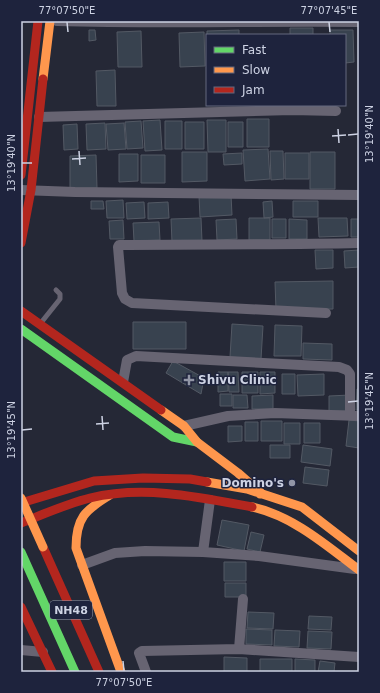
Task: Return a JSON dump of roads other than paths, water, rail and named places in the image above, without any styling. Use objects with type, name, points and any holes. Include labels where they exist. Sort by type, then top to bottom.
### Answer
[{"type":"main road","points":[[21,175],[38,21]]},
{"type":"main road","points":[[21,243],[26,190],[39,117],[50,21]]},
{"type":"main road","points":[[21,311],[184,426],[197,442],[238,473],[261,493]]},
{"type":"main road","points":[[21,329],[173,437],[197,442]]},
{"type":"main road","points":[[21,503],[94,481],[143,478],[190,479],[247,489],[302,507],[359,551]]},
{"type":"main road","points":[[21,523],[54,509],[85,499],[113,494],[159,493],[210,500],[272,513],[306,531],[359,570]]},
{"type":"main road","points":[[255,509],[261,493]]},
{"type":"main road","points":[[113,494],[99,501],[81,518],[77,529],[76,548],[122,672]]},
{"type":"main road","name":"NH48","points":[[21,498],[99,672]]},
{"type":"main road","name":"NH48","points":[[21,552],[75,672]]},
{"type":"main road","points":[[21,607],[52,672]]},
{"type":"street","points":[[57,21],[135,23],[223,21],[359,22]]},
{"type":"street","points":[[39,117],[292,110],[336,111]]},
{"type":"street","points":[[26,190],[75,192],[359,195]]},
{"type":"street","points":[[326,313],[132,303],[125,299],[122,293],[118,248],[119,246],[171,244],[308,245],[359,243]]},
{"type":"street","points":[[123,382],[127,360],[136,356],[338,367],[347,370],[350,374],[355,415],[275,414],[228,416],[184,426]]},
{"type":"street","points":[[203,552],[210,500]]},
{"type":"street","points":[[82,565],[115,554],[145,551],[203,552],[259,556],[359,570]]},
{"type":"street","points":[[239,649],[243,599]]},
{"type":"street","points":[[146,672],[139,653],[142,651],[239,649],[359,657]]},
{"type":"street","points":[[21,650],[43,652]]},
{"type":"lane","points":[[40,324],[60,299],[60,294],[56,290]]},
{"type":"place","name":"Shivu Clinic","points":[[189,380]]},
{"type":"place","name":"Domino's","points":[[292,483]]}]
